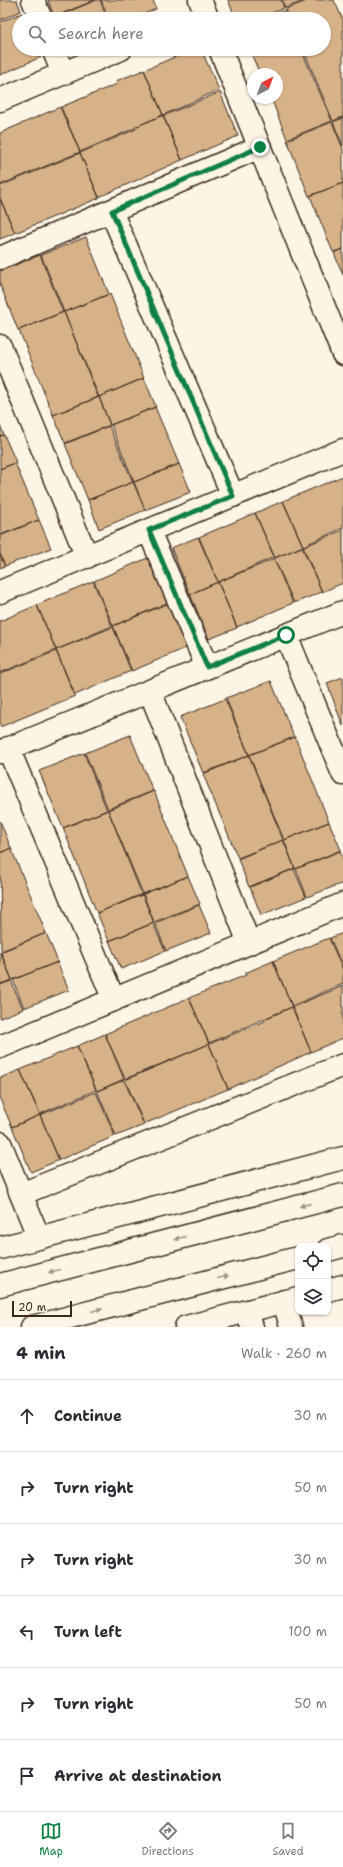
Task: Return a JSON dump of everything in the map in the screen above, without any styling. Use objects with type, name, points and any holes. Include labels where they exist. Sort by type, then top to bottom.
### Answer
[{"type":"street","points":[[33,0],[38,12]]},
{"type":"street","points":[[56,56],[63,73]]},
{"type":"street","points":[[0,100],[104,56]]},
{"type":"street","points":[[223,56],[343,354]]},
{"type":"street","points":[[0,258],[260,147]]},
{"type":"street","points":[[112,211],[233,496]]},
{"type":"street","points":[[0,346],[86,557]]},
{"type":"street","points":[[0,592],[343,450]]},
{"type":"street","points":[[149,530],[207,667]]},
{"type":"street","points":[[114,1000],[4,750],[343,612]]},
{"type":"street","points":[[286,635],[343,774]]},
{"type":"street","points":[[150,691],[249,943]]},
{"type":"street","points":[[0,1047],[343,904]]},
{"type":"street","points":[[21,1194],[343,1065]]},
{"type":"street","points":[[0,1143],[38,1238]]},
{"type":"street","points":[[0,1248],[343,1158]]},
{"type":"street","points":[[0,1285],[343,1195]]},
{"type":"street","points":[[331,1249],[343,1246]]},
{"type":"street","points":[[32,1327],[295,1259]]},
{"type":"street","points":[[331,1289],[343,1286]]},
{"type":"street","points":[[186,1327],[250,1319],[291,1300],[291,1327]]},
{"type":"building","points":[[0,0],[17,0],[21,11],[12,12],[12,15],[0,20]]},
{"type":"building","points":[[48,0],[95,0],[66,12],[52,12]]},
{"type":"building","points":[[100,0],[104,12],[67,12]]},
{"type":"building","points":[[101,0],[153,0],[156,9],[149,12],[106,12]]},
{"type":"building","points":[[228,0],[281,0],[284,8],[275,12],[233,12]]},
{"type":"building","points":[[282,0],[306,0],[285,8]]},
{"type":"building","points":[[309,0],[334,0],[343,20],[343,117],[333,121],[306,56],[331,56],[331,12],[287,12],[286,9]]},
{"type":"building","points":[[12,17],[12,56],[41,57],[0,75],[0,22]]},
{"type":"building","points":[[177,56],[204,56],[219,90],[163,115],[144,70]]},
{"type":"building","points":[[252,56],[304,56],[332,121],[287,139],[273,104],[283,104],[283,68],[257,68]]},
{"type":"building","points":[[144,70],[182,160],[99,197],[80,153],[136,129],[135,128],[80,152],[61,107],[117,84],[116,81]]},
{"type":"building","points":[[220,92],[238,136],[182,160],[163,116]]},
{"type":"building","points":[[60,107],[80,152],[0,185],[0,133]]},
{"type":"building","points":[[343,118],[343,146],[333,122]]},
{"type":"building","points":[[332,122],[343,149],[343,183],[309,196],[287,140]]},
{"type":"building","points":[[80,153],[99,198],[15,233],[0,198],[0,186]]},
{"type":"building","points":[[343,183],[343,249],[333,252],[310,196]]},
{"type":"building","points":[[0,199],[15,233],[0,239]]},
{"type":"building","points":[[86,237],[109,294],[64,312],[41,255]]},
{"type":"building","points":[[343,249],[343,275],[334,253]]},
{"type":"building","points":[[40,255],[63,312],[18,330],[0,284],[0,271]]},
{"type":"building","points":[[110,294],[144,378],[99,397],[64,312]]},
{"type":"building","points":[[64,312],[98,397],[53,415],[19,330]]},
{"type":"building","points":[[144,378],[156,407],[110,425],[99,397]]},
{"type":"building","points":[[99,397],[110,425],[65,443],[53,415]]},
{"type":"building","points":[[155,407],[179,464],[134,482],[111,425]]},
{"type":"building","points":[[0,425],[4,435],[0,436]]},
{"type":"building","points":[[109,426],[133,482],[88,500],[65,444]]},
{"type":"building","points":[[4,435],[16,462],[0,469],[0,436]]},
{"type":"building","points":[[15,463],[39,520],[0,535],[0,469]]},
{"type":"building","points":[[179,464],[191,492],[145,510],[134,482]]},
{"type":"building","points":[[343,476],[343,528],[303,546],[283,501]]},
{"type":"building","points":[[133,482],[145,510],[99,529],[88,500]]},
{"type":"building","points":[[283,501],[303,546],[275,558],[255,513]]},
{"type":"building","points":[[255,513],[274,557],[218,582],[199,537]]},
{"type":"building","points":[[39,520],[51,548],[5,566],[0,554],[0,536]]},
{"type":"building","points":[[343,530],[343,583],[322,592],[303,547]]},
{"type":"building","points":[[198,537],[218,582],[190,594],[171,548]]},
{"type":"building","points":[[302,547],[322,592],[294,603],[274,558]]},
{"type":"building","points":[[0,554],[5,566],[0,568]]},
{"type":"building","points":[[150,557],[169,602],[113,626],[94,581]]},
{"type":"building","points":[[274,559],[293,603],[237,627],[218,582]]},
{"type":"building","points":[[93,581],[112,626],[56,650],[37,605]]},
{"type":"building","points":[[218,582],[237,628],[209,639],[190,594]]},
{"type":"building","points":[[169,603],[188,647],[132,671],[113,626]]},
{"type":"building","points":[[37,605],[56,650],[0,673],[0,621]]},
{"type":"building","points":[[113,627],[131,671],[75,695],[56,650]]},
{"type":"building","points":[[56,651],[75,696],[0,727],[0,674]]},
{"type":"building","points":[[343,677],[343,726],[327,683]]},
{"type":"building","points":[[271,681],[294,737],[249,755],[226,698]]},
{"type":"building","points":[[225,699],[249,755],[203,773],[180,717]]},
{"type":"building","points":[[130,735],[153,791],[108,809],[85,753]]},
{"type":"building","points":[[295,737],[329,822],[284,840],[249,755]]},
{"type":"building","points":[[84,753],[107,810],[63,828],[39,771]]},
{"type":"building","points":[[249,755],[283,840],[238,858],[203,774]]},
{"type":"building","points":[[154,791],[188,876],[143,894],[108,810]]},
{"type":"building","points":[[108,810],[142,895],[97,913],[63,828]]},
{"type":"building","points":[[0,821],[11,848],[0,853]]},
{"type":"building","points":[[329,822],[341,850],[295,869],[284,840]]},
{"type":"building","points":[[283,840],[295,868],[249,887],[238,859]]},
{"type":"building","points":[[11,848],[46,933],[1,951],[0,853]]},
{"type":"building","points":[[340,851],[343,858],[343,883],[307,897],[296,869]]},
{"type":"building","points":[[294,869],[306,897],[261,915],[250,887]]},
{"type":"building","points":[[188,876],[200,904],[154,922],[143,894]]},
{"type":"building","points":[[142,894],[154,923],[109,941],[97,913]]},
{"type":"building","points":[[199,905],[211,933],[166,951],[155,923]]},
{"type":"building","points":[[153,923],[165,951],[121,969],[109,941]]},
{"type":"building","points":[[46,933],[58,962],[12,980],[1,952]]},
{"type":"building","points":[[343,933],[343,968],[330,938]]},
{"type":"building","points":[[329,938],[343,970],[343,984],[292,1006],[273,961]]},
{"type":"building","points":[[0,952],[12,980],[0,984]]},
{"type":"building","points":[[273,961],[311,1052],[228,1089],[209,1044],[265,1021],[264,1019],[209,1043],[189,998],[246,975],[245,973]]},
{"type":"building","points":[[57,962],[69,990],[24,1008],[13,980]]},
{"type":"building","points":[[11,981],[23,1009],[0,1018],[0,985]]},
{"type":"building","points":[[343,986],[343,1038],[311,1052],[292,1007]]},
{"type":"building","points":[[189,998],[209,1044],[125,1079],[105,1034]]},
{"type":"building","points":[[105,1034],[124,1079],[97,1091],[77,1046]]},
{"type":"building","points":[[209,1044],[228,1089],[144,1124],[125,1080]]},
{"type":"building","points":[[77,1046],[96,1090],[40,1114],[20,1070]]},
{"type":"building","points":[[20,1070],[40,1115],[12,1127],[0,1099],[0,1078]]},
{"type":"building","points":[[124,1080],[144,1125],[116,1136],[97,1091]]},
{"type":"building","points":[[96,1092],[115,1136],[59,1160],[40,1115]]},
{"type":"building","points":[[40,1115],[59,1160],[31,1172],[12,1127]]},
{"type":"route","points":[[260,147],[112,211],[233,496],[149,530],[207,667],[286,635]]}]
